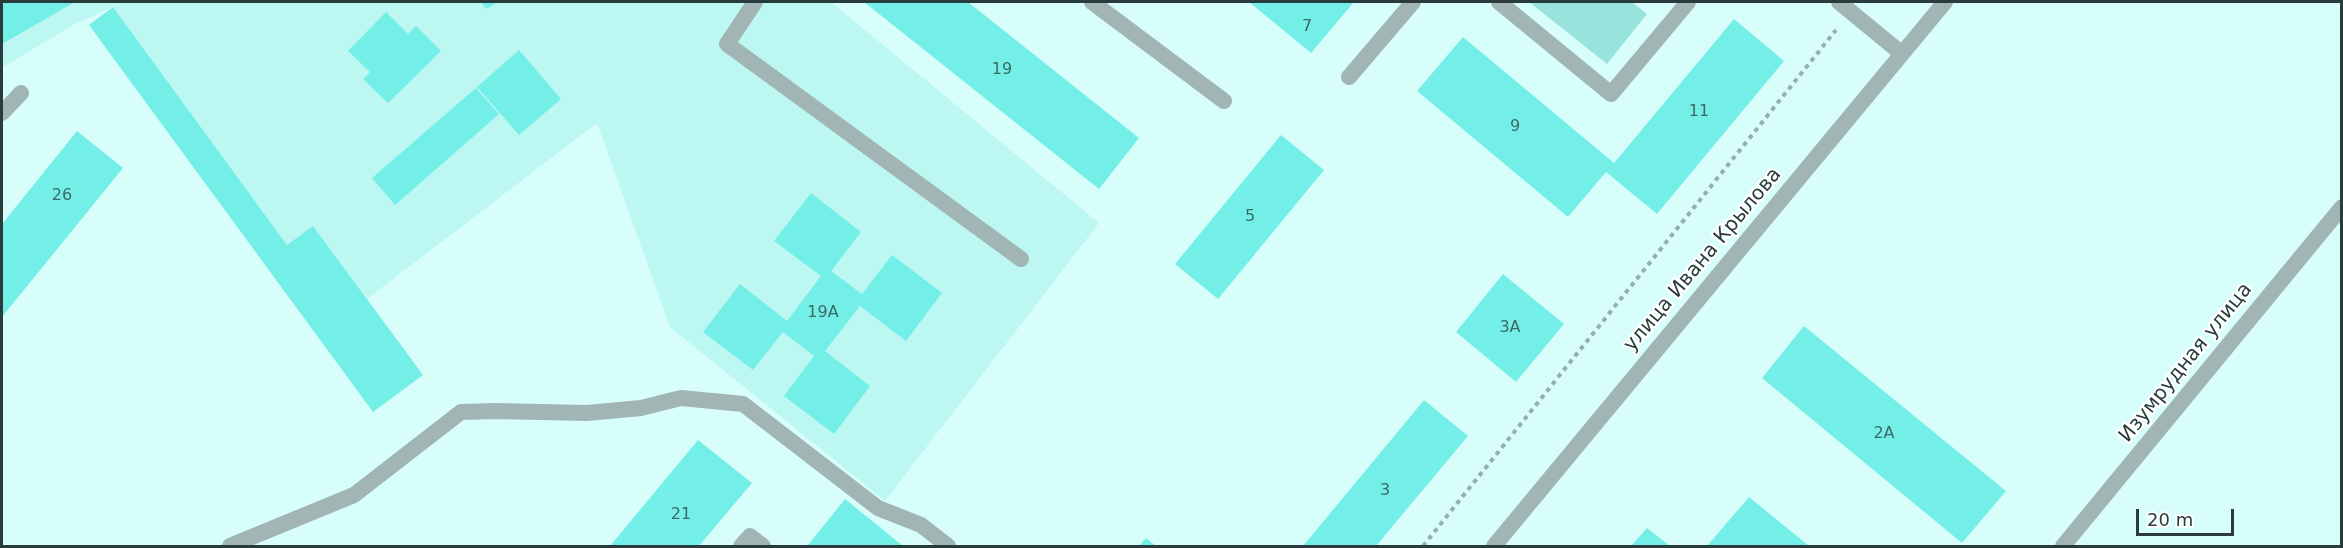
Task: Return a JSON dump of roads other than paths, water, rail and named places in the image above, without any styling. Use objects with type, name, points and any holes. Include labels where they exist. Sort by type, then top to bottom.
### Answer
[{"type":"street","points":[[755,2],[727,44],[1021,259]]},
{"type":"street","points":[[1092,2],[1224,101]]},
{"type":"street","points":[[1349,77],[1413,2]]},
{"type":"street","points":[[1499,2],[1611,94],[1688,2]]},
{"type":"street","name":"улица Ивана Крылова","points":[[1494,546],[1945,2]]},
{"type":"street","points":[[1845,7],[1901,53]]},
{"type":"street","points":[[2,113],[21,93]]},
{"type":"street","name":"Изумрудная улица","points":[[2063,546],[2342,207]]},
{"type":"street","points":[[230,546],[354,495],[461,412],[587,413],[640,408],[681,398],[743,404],[878,508],[921,525],[948,546]]},
{"type":"street","points":[[741,546],[750,536],[763,546]]}]
